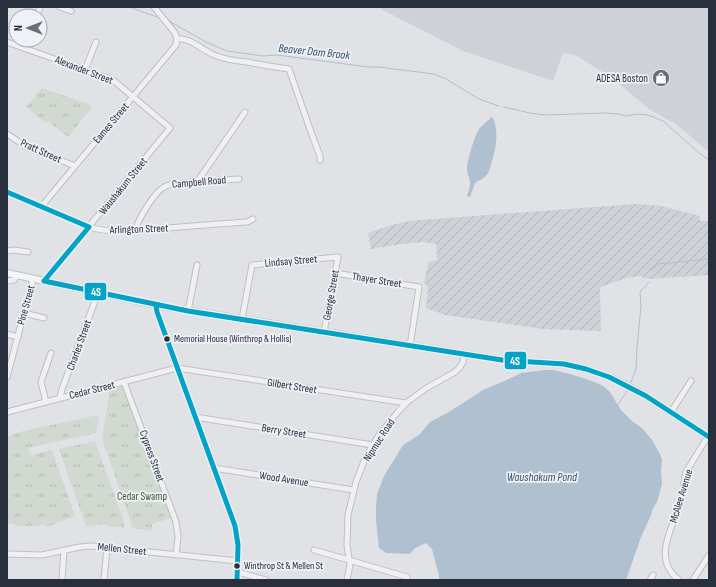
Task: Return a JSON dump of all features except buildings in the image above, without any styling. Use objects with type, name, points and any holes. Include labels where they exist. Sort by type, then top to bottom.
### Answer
[{"type":"main road","points":[[7,273],[188,311],[510,361],[564,364],[586,369],[624,384],[708,435]]},
{"type":"street","points":[[60,7],[71,11]]},
{"type":"street","points":[[155,7],[178,39],[181,38],[188,40],[221,57],[289,69],[320,156],[320,160]]},
{"type":"street","name":"Eames Street","points":[[41,207],[176,45],[178,39]]},
{"type":"street","name":"Alexander Street","points":[[7,42],[113,80],[170,128]]},
{"type":"street","points":[[85,70],[96,42]]},
{"type":"street","points":[[197,182],[244,112]]},
{"type":"street","name":"Waushakum Street","points":[[44,281],[170,128]]},
{"type":"street","name":"Pratt Street","points":[[7,134],[28,147],[75,166]]},
{"type":"street","name":"Campbell Road","points":[[134,230],[153,198],[166,186],[180,183],[239,179]]},
{"type":"street","name":"Arlington Street","points":[[7,192],[99,230],[134,230],[247,222],[253,219]]},
{"type":"street","points":[[7,251],[14,250],[28,252]]},
{"type":"street","name":"George Street","points":[[324,332],[338,257]]},
{"type":"street","name":"Lindsay Street","points":[[242,319],[252,265],[338,257]]},
{"type":"street","points":[[188,311],[197,265]]},
{"type":"street","name":"Thayer Street","points":[[335,273],[419,287],[410,346]]},
{"type":"street","points":[[7,281],[14,280],[17,275]]},
{"type":"street","name":"Pine Street","points":[[7,376],[33,279]]},
{"type":"street","name":"Charles Street","points":[[60,398],[98,293]]},
{"type":"street","points":[[156,305],[157,312],[237,532],[237,580]]},
{"type":"street","points":[[24,313],[44,318]]},
{"type":"street","points":[[7,334],[18,337]]},
{"type":"street","points":[[46,402],[41,382],[51,353]]},
{"type":"street","name":"Nipmuc Road","points":[[347,580],[350,569],[347,545],[349,507],[353,490],[366,456],[389,422],[406,403],[460,367],[463,362],[464,354]]},
{"type":"street","name":"Cedar Street","points":[[7,412],[177,368]]},
{"type":"street","name":"Gilbert Street","points":[[177,368],[406,403]]},
{"type":"street","name":"Cypress Street","points":[[124,382],[176,522],[178,537],[176,555]]},
{"type":"street","points":[[671,412],[691,382]]},
{"type":"street","name":"Berry Street","points":[[195,417],[373,445]]},
{"type":"street","name":"McAlee Avenue","points":[[679,580],[675,578],[666,560],[665,554],[667,541],[681,502],[686,472],[708,435]]},
{"type":"street","name":"Wood Avenue","points":[[214,468],[353,490]]},
{"type":"street","name":"Mellen Street","points":[[7,554],[42,555],[85,546],[238,562]]},
{"type":"street","points":[[104,580],[107,548]]},
{"type":"street","points":[[62,580],[64,550]]},
{"type":"street","points":[[314,550],[408,578]]},
{"type":"street","points":[[693,580],[709,555]]},
{"type":"street","points":[[238,572],[266,580]]},
{"type":"street","points":[[650,580],[653,574]]},
{"type":"shaded area","name":"ADESA Boston","points":[[379,7],[709,7],[709,152],[677,125],[649,109],[611,77],[575,55],[563,53],[553,81],[463,51]]},
{"type":"shaded area","points":[[634,204],[661,206],[700,216],[700,221],[709,221],[709,275],[649,279],[638,276],[626,278],[601,287],[601,331],[543,329],[445,315],[426,308],[428,287],[424,283],[428,262],[437,260],[436,244],[424,242],[371,249],[368,233],[409,221]]},
{"type":"green space","points":[[42,88],[88,104],[92,107],[68,137],[48,121],[46,123],[26,107]]},
{"type":"green space","name":"Cedar Swamp","points":[[119,386],[124,389],[171,518],[152,524],[152,531],[132,528],[102,439],[110,389]]},
{"type":"green space","points":[[99,415],[96,433],[28,448],[31,455],[52,450],[75,516],[46,527],[45,524],[36,526],[15,526],[14,524],[7,524],[7,437],[23,431]]},
{"type":"green space","name":"Cedar Swamp","points":[[95,441],[124,522],[124,528],[107,526],[105,524],[86,526],[59,449]]},
{"type":"water","points":[[492,117],[495,124],[496,137],[492,162],[487,175],[475,183],[470,197],[467,196],[470,181],[467,165],[470,154],[478,131]]},
{"type":"water","name":"Waushakum Pond","points":[[554,370],[573,375],[603,386],[610,392],[621,410],[642,428],[652,440],[660,454],[662,460],[662,484],[657,502],[652,510],[641,537],[626,580],[439,580],[432,549],[426,543],[415,548],[410,554],[386,553],[379,548],[376,520],[377,494],[384,476],[403,445],[419,435],[430,422],[449,412],[483,390],[521,373]]},
{"type":"waterway","name":"Beaver Dam Brook","points":[[129,7],[160,18]]},
{"type":"waterway","name":"Beaver Dam Brook","points":[[169,21],[206,42],[227,51],[263,56],[277,55],[434,74],[446,79],[479,99],[499,106]]},
{"type":"waterway","name":"Beaver Dam Brook","points":[[504,107],[545,115],[604,113],[626,116],[638,114],[648,115],[663,121],[709,160]]},
{"type":"waterway","points":[[651,270],[658,264],[709,259]]},
{"type":"waterway","points":[[631,382],[636,369],[641,306],[640,292],[649,282]]},
{"type":"waterway","points":[[617,406],[627,391]]},
{"type":"transit line","name":"4S","points":[[7,192],[89,227],[44,281],[188,311],[502,360],[564,364],[586,369],[609,377],[646,396],[709,437]]},
{"type":"transit line","name":"4S","points":[[156,305],[157,312],[235,526],[238,545],[237,580]]},
{"type":"place","name":"ADESA Boston","points":[[661,78]]},
{"type":"place","name":"Memorial House (Winthrop & Hollis)","points":[[167,339]]},
{"type":"place","name":"Winthrop St & Mellen St","points":[[237,566]]}]
